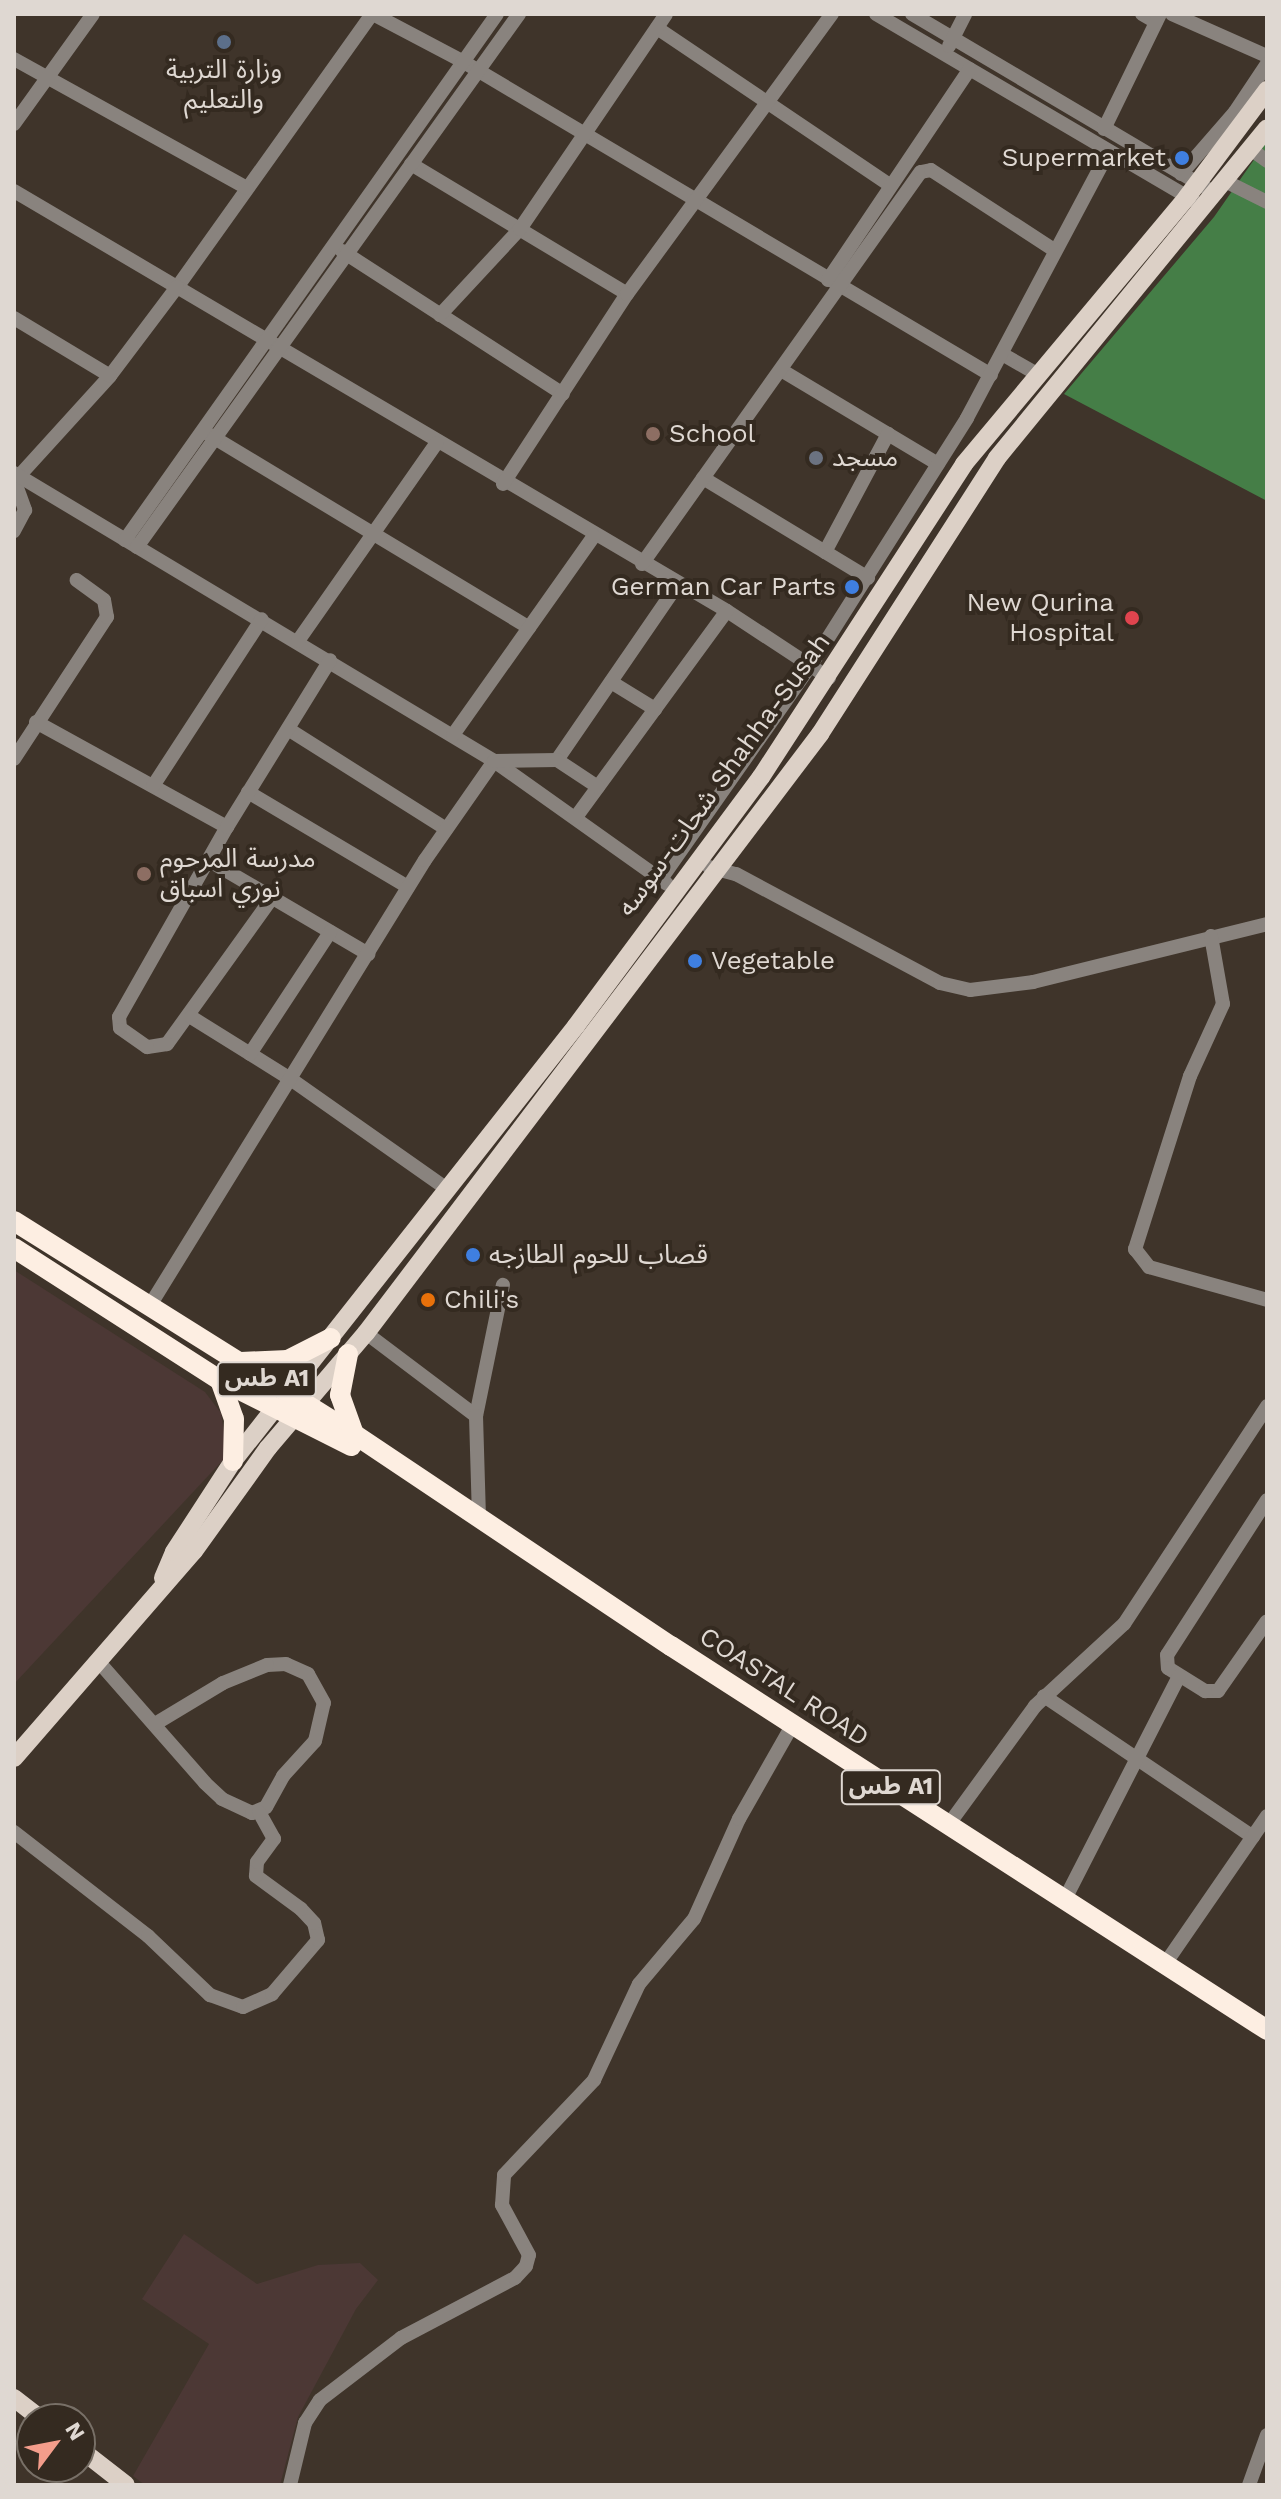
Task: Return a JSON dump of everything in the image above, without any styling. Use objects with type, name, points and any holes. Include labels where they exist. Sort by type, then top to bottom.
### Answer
[{"type":"highway","name":"طس A1","points":[[14,1221],[287,1392],[299,1411]]},
{"type":"highway","name":"طس A1","points":[[14,1248],[220,1380],[273,1410],[299,1411],[354,1434],[515,1544]]},
{"type":"highway","points":[[241,1362],[288,1360],[331,1338]]},
{"type":"highway","points":[[348,1354],[340,1395],[354,1434]]},
{"type":"highway","points":[[220,1380],[234,1419],[233,1461]]},
{"type":"highway","points":[[299,1411],[338,1438],[515,1544]]},
{"type":"highway","name":"COASTAL ROAD","points":[[515,1544],[1267,2030]]},
{"type":"main road","name":"شحات-سوسه Shahha-Susah","points":[[161,1584],[174,1552],[233,1461],[576,1026],[667,884],[699,860],[829,678],[964,464],[1267,90]]},
{"type":"main road","name":"شحات-سوسه Shahha-Susah","points":[[161,1584],[194,1551],[299,1411],[366,1333],[820,734],[997,458],[1216,194],[1259,155],[1267,128]]},
{"type":"main road","points":[[14,1758],[161,1584]]},
{"type":"main road","points":[[96,2462],[126,2485]]},
{"type":"street","points":[[14,124],[93,14]]},
{"type":"street","points":[[14,531],[25,510],[16,485],[16,474],[110,376],[373,14],[462,61],[696,203],[991,375]]},
{"type":"street","points":[[208,435],[279,351],[462,61],[497,14]]},
{"type":"street","points":[[131,543],[208,435],[265,342],[411,164],[519,14]]},
{"type":"street","points":[[440,315],[520,229],[666,14]]},
{"type":"street","points":[[503,484],[627,294],[832,14]]},
{"type":"street","points":[[876,14],[1109,151],[1216,194],[1267,202]]},
{"type":"street","points":[[912,14],[1104,129],[1189,185]]},
{"type":"street","points":[[944,54],[965,14]]},
{"type":"street","points":[[1104,129],[1158,18],[1142,14]]},
{"type":"street","points":[[1172,14],[1267,56]]},
{"type":"street","points":[[657,28],[891,186]]},
{"type":"street","points":[[14,59],[247,188]]},
{"type":"street","points":[[1189,185],[1267,64]]},
{"type":"street","points":[[642,564],[781,370],[891,186],[970,69]]},
{"type":"street","points":[[667,884],[868,578],[938,464],[991,375],[1054,250],[1109,151]]},
{"type":"street","points":[[411,164],[627,294]]},
{"type":"street","points":[[833,284],[926,169],[1054,250]]},
{"type":"street","points":[[14,191],[503,484],[727,611],[829,678]]},
{"type":"street","points":[[341,250],[563,394]]},
{"type":"street","points":[[14,318],[110,376]]},
{"type":"street","points":[[1002,354],[1037,374]]},
{"type":"street","points":[[781,370],[938,464]]},
{"type":"street","points":[[825,552],[888,434]]},
{"type":"street","points":[[208,435],[529,628]]},
{"type":"street","points":[[298,641],[436,444]]},
{"type":"street","points":[[16,474],[453,735],[576,817],[693,902]]},
{"type":"street","points":[[703,478],[868,578]]},
{"type":"street","points":[[453,735],[594,536]]},
{"type":"street","points":[[14,759],[109,611],[104,600],[76,580]]},
{"type":"street","points":[[557,760],[678,584]]},
{"type":"street","points":[[576,817],[727,611]]},
{"type":"street","points":[[153,786],[262,619]]},
{"type":"street","points":[[272,898],[191,1017],[161,1049],[147,1047],[124,1033],[118,1022],[227,827],[330,660]]},
{"type":"street","points":[[611,682],[655,709]]},
{"type":"street","points":[[36,722],[227,827]]},
{"type":"street","points":[[288,729],[446,829]]},
{"type":"street","points":[[494,761],[557,760],[598,787]]},
{"type":"street","points":[[149,1307],[292,1080],[408,887],[494,761]]},
{"type":"street","points":[[248,792],[408,887]]},
{"type":"street","points":[[208,860],[368,954]]},
{"type":"street","points":[[699,860],[715,870],[736,874],[940,983],[970,990],[1033,982],[1267,924]]},
{"type":"street","points":[[250,1054],[330,932]]},
{"type":"street","points":[[1211,936],[1223,1004],[1190,1076],[1135,1249],[1149,1267],[1267,1300]]},
{"type":"street","points":[[191,1017],[292,1080],[447,1189]]},
{"type":"street","points":[[479,1517],[476,1416],[503,1285]]},
{"type":"street","points":[[366,1333],[476,1416]]},
{"type":"street","points":[[949,1824],[1044,1696],[1093,1658],[1124,1624],[1267,1406]]},
{"type":"street","points":[[1267,1500],[1167,1655],[1168,1668],[1179,1676],[1218,1691],[1267,1621]]},
{"type":"street","points":[[98,1661],[222,1799],[242,1811],[259,1812]]},
{"type":"street","points":[[155,1724],[223,1683],[267,1665],[286,1664],[308,1674],[324,1703],[322,1729],[259,1812]]},
{"type":"street","points":[[1065,1899],[1179,1676]]},
{"type":"street","points":[[1044,1696],[1253,1837]]},
{"type":"street","points":[[290,2485],[305,2423],[320,2400],[401,2338],[515,2278],[526,2266],[529,2255],[502,2205],[504,2175],[594,2080],[639,1984],[694,1919],[739,1819],[793,1724]]},
{"type":"street","points":[[14,1832],[157,1944],[210,1995],[243,2007],[272,1994],[318,1940],[314,1923],[301,1909],[256,1876],[257,1862],[274,1839],[259,1812]]},
{"type":"street","points":[[1165,1964],[1267,1816]]},
{"type":"street","points":[[1249,2485],[1267,2435]]},
{"type":"shaded area","points":[[14,1270],[205,1392],[221,1413],[225,1438],[223,1460],[14,1684]]},
{"type":"shaded area","points":[[184,2234],[257,2284],[318,2265],[360,2263],[378,2280],[356,2309],[298,2417],[280,2485],[145,2485],[133,2476],[209,2344],[142,2299]]},
{"type":"green space","points":[[1267,141],[1267,501],[1064,394],[1214,217]]},
{"type":"place","name":"وزارة التربية والتعليم","points":[[224,42]]},
{"type":"place","name":"Supermarket","points":[[1182,158]]},
{"type":"place","name":"School","points":[[653,434]]},
{"type":"place","name":"مسجد","points":[[816,458]]},
{"type":"place","name":"German Car Parts","points":[[852,587]]},
{"type":"place","name":"New Qurina Hospital","points":[[1132,618]]},
{"type":"place","name":"مدرسة المرحوم نوري اسباق","points":[[144,874]]},
{"type":"place","name":"Vegetable","points":[[695,961]]},
{"type":"place","name":"قصاب للحوم الطازجه","points":[[473,1255]]},
{"type":"place","name":"Chili's","points":[[428,1300]]}]
